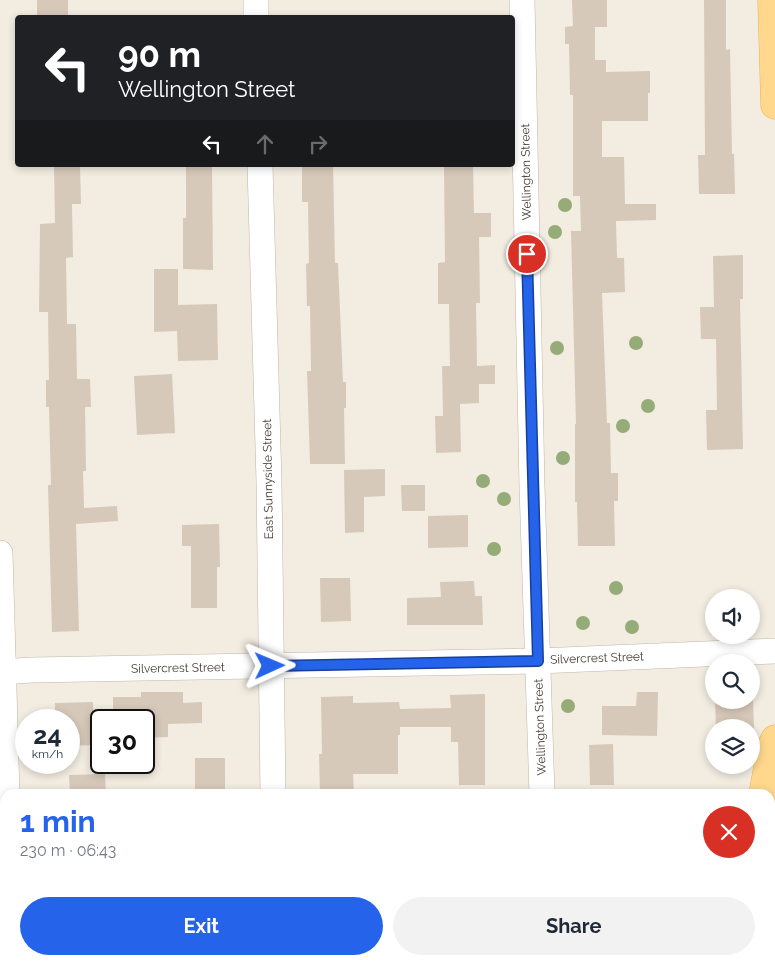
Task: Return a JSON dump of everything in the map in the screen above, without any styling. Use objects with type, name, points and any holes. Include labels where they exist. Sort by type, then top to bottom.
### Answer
[{"type":"main road","points":[[773,8],[775,104]]},
{"type":"main road","points":[[763,789],[772,745],[775,740]]},
{"type":"street","points":[[256,0],[256,15]]},
{"type":"street","name":"Wellington Street","points":[[522,0],[542,789]]},
{"type":"street","name":"East Sunnyside Street","points":[[260,167],[269,482],[273,789]]},
{"type":"street","points":[[0,553],[7,789]]},
{"type":"street","name":"Silvercrest Street","points":[[2,672],[538,661],[775,651]]},
{"type":"building","points":[[37,0],[68,0],[68,15],[37,15]]},
{"type":"building","points":[[572,0],[607,0],[607,27],[595,27],[595,60],[606,60],[606,72],[650,71],[648,121],[602,121],[602,157],[624,157],[625,204],[656,204],[656,220],[616,221],[617,258],[624,258],[625,292],[602,293],[611,473],[618,473],[618,501],[614,501],[615,546],[578,546],[577,502],[575,502],[576,424],[571,231],[581,231],[580,196],[573,196],[573,95],[570,95],[569,44],[565,44],[565,27],[573,26]]},
{"type":"building","points":[[704,0],[726,0],[726,50],[730,49],[732,154],[734,154],[735,194],[699,194],[698,155],[705,155]]},
{"type":"building","points":[[54,167],[80,167],[81,204],[72,204],[73,257],[66,258],[67,324],[76,324],[77,379],[90,379],[91,407],[85,407],[86,471],[83,471],[84,508],[117,506],[118,521],[76,524],[79,631],[52,632],[48,485],[51,485],[49,407],[46,407],[46,380],[49,380],[48,312],[39,312],[40,224],[55,223]]},
{"type":"building","points":[[186,167],[212,167],[213,270],[183,269],[183,218],[186,218]]},
{"type":"building","points":[[302,167],[333,167],[335,263],[338,263],[343,382],[346,382],[346,408],[344,408],[345,464],[310,464],[307,371],[311,371],[310,306],[307,306],[306,264],[309,263],[308,202],[302,202]]},
{"type":"building","points":[[444,167],[473,167],[474,213],[491,213],[491,237],[479,237],[480,303],[476,303],[477,366],[495,365],[495,384],[479,384],[479,403],[460,404],[461,452],[436,453],[435,416],[443,416],[442,366],[450,366],[449,304],[438,304],[438,263],[445,262]]},
{"type":"building","points":[[743,255],[743,299],[740,299],[743,449],[707,450],[706,410],[717,410],[716,339],[701,339],[700,307],[714,307],[713,256]]},
{"type":"building","points":[[154,269],[178,269],[178,305],[217,304],[218,360],[178,361],[177,331],[154,332]]},
{"type":"building","points":[[172,374],[175,433],[137,435],[134,376]]},
{"type":"building","points":[[385,469],[385,496],[364,497],[364,532],[345,533],[344,470]]},
{"type":"building","points":[[401,485],[425,485],[425,511],[402,511]]},
{"type":"building","points":[[468,515],[468,547],[428,548],[428,516]]},
{"type":"building","points":[[219,524],[220,567],[217,567],[217,608],[191,608],[191,546],[182,546],[182,525]]},
{"type":"building","points":[[320,578],[350,578],[351,621],[321,622]]},
{"type":"building","points":[[474,581],[475,596],[482,596],[483,625],[407,625],[407,598],[441,597],[440,582]]},
{"type":"building","points":[[141,692],[183,692],[183,703],[202,702],[202,723],[168,724],[168,737],[155,738],[155,709],[113,709],[113,697],[141,697]]},
{"type":"building","points":[[637,692],[658,692],[657,736],[602,735],[602,706],[636,706]]},
{"type":"building","points":[[485,694],[485,785],[459,785],[458,742],[451,742],[451,727],[400,727],[400,735],[398,735],[398,774],[353,774],[354,789],[320,789],[319,754],[322,754],[321,697],[353,696],[353,703],[399,702],[400,709],[451,708],[450,695]]},
{"type":"building","points":[[93,702],[93,709],[90,709],[90,745],[80,746],[80,709],[55,709],[55,703]]},
{"type":"building","points":[[715,709],[753,709],[754,719],[716,719]]},
{"type":"building","points":[[613,744],[614,785],[590,785],[589,745]]},
{"type":"building","points":[[195,758],[225,758],[225,789],[195,789]]},
{"type":"building","points":[[105,774],[106,789],[70,789],[69,775]]},
{"type":"route","points":[[270,666],[538,661],[527,254]]}]
